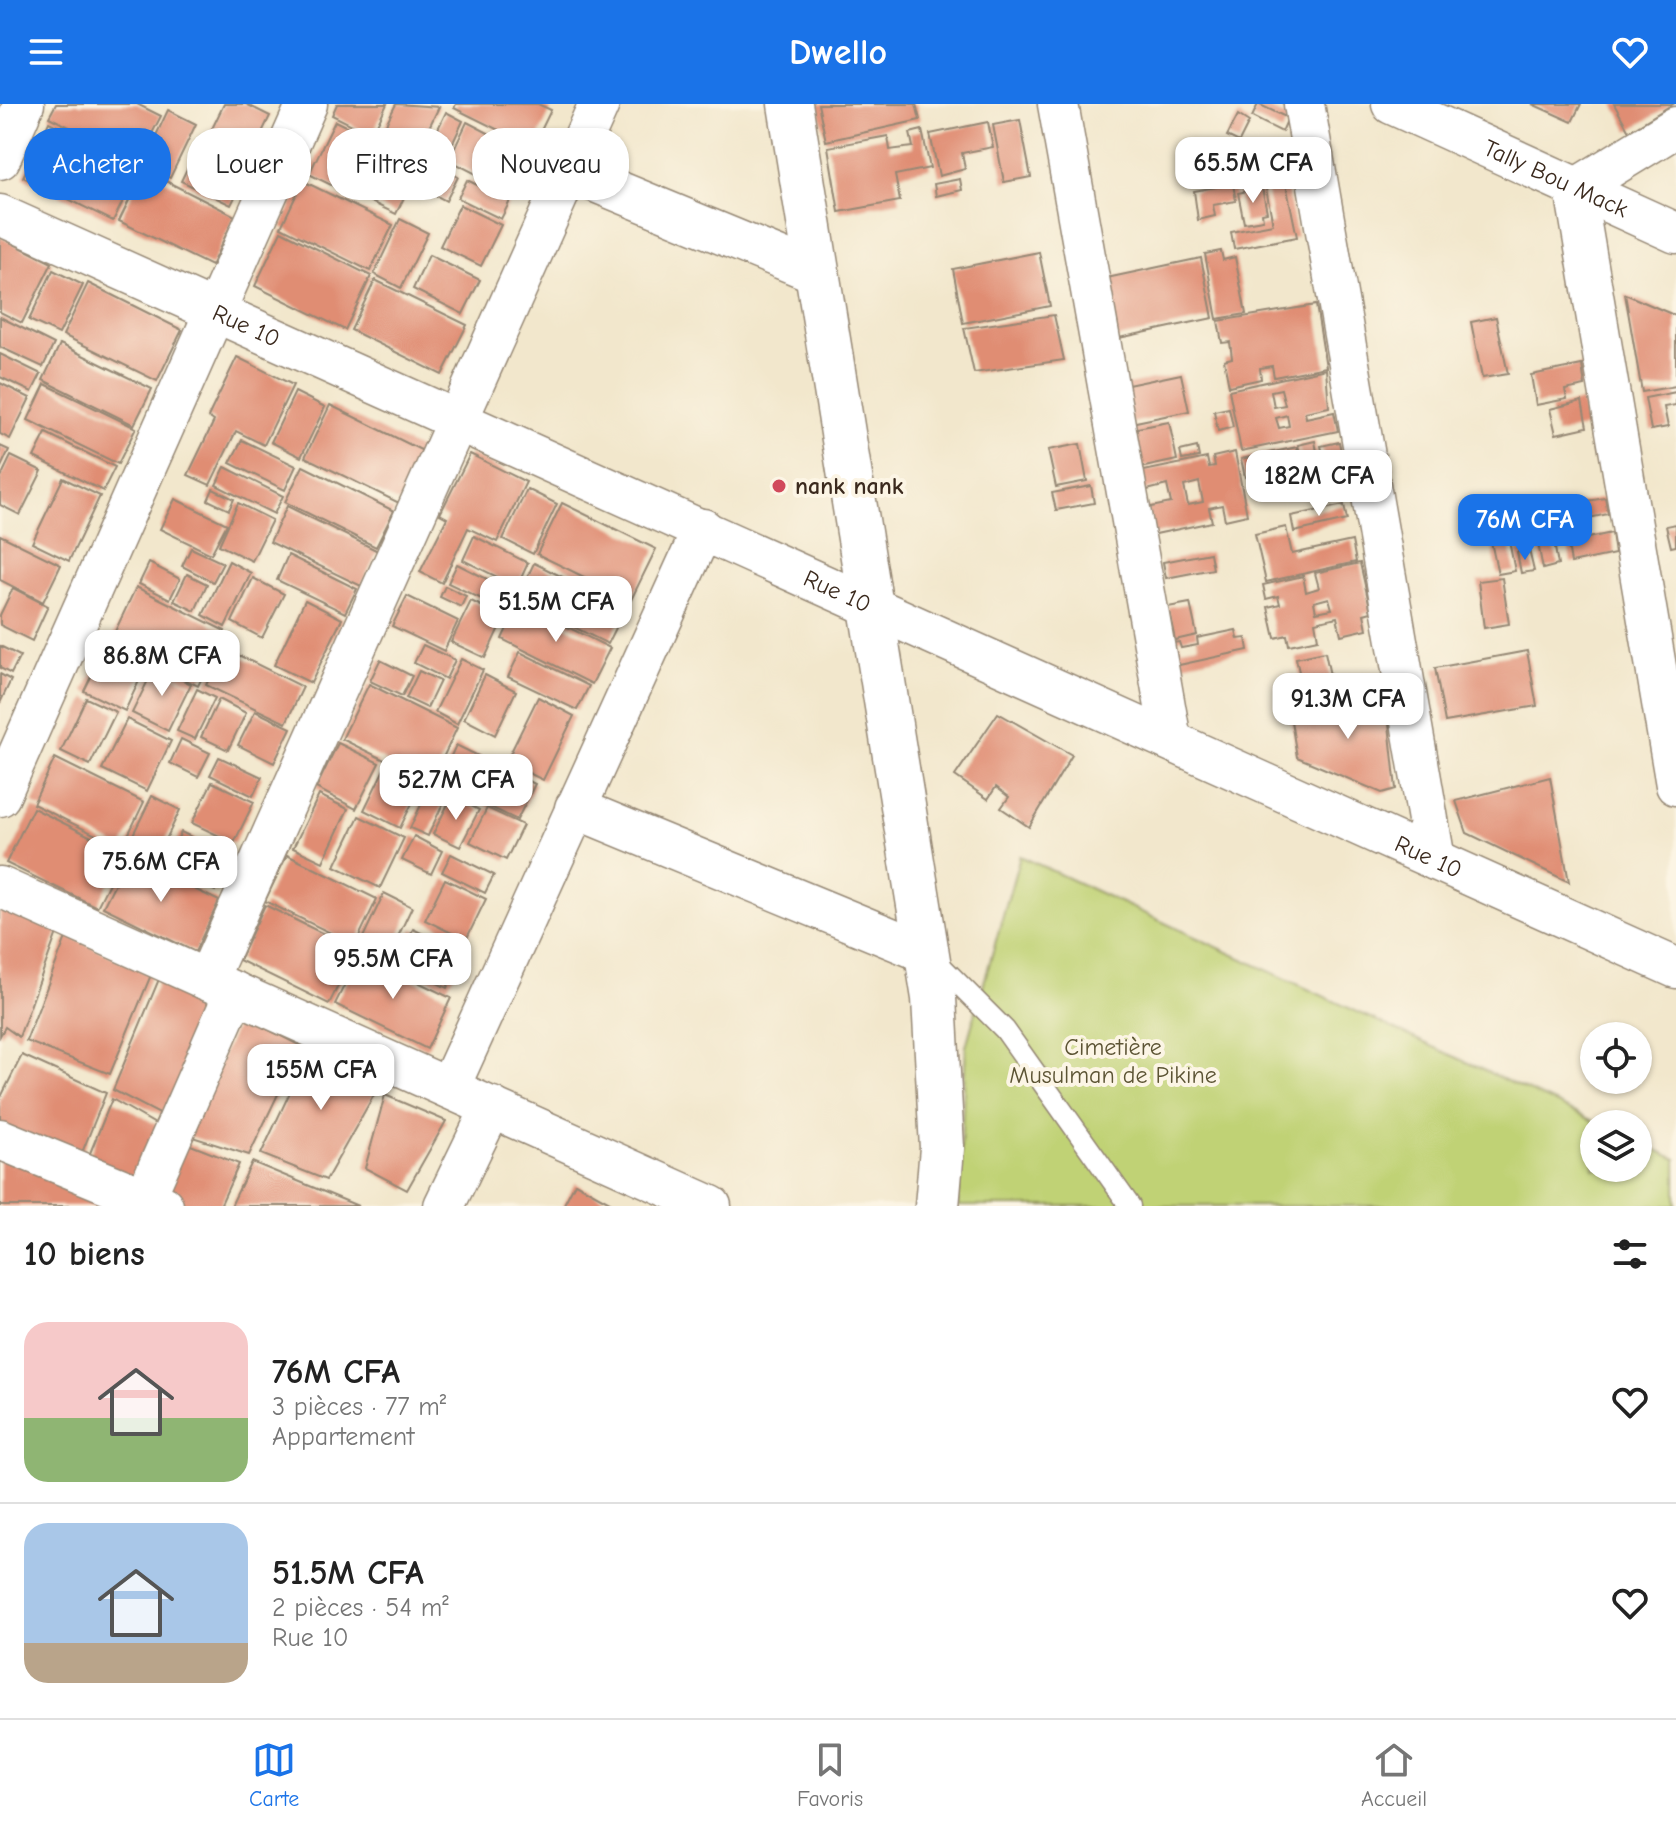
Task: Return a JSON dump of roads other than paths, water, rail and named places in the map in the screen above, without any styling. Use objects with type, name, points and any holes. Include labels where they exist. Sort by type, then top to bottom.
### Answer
[{"type":"street","points":[[0,159],[24,104]]},
{"type":"street","points":[[0,796],[307,104]]},
{"type":"street","points":[[588,128],[599,104]]},
{"type":"street","points":[[790,104],[927,953],[939,1064],[942,1148],[937,1206]]},
{"type":"street","points":[[1058,104],[1171,740]]},
{"type":"street","points":[[1304,104],[1435,860]]},
{"type":"street","name":"Tally Bou Mack","points":[[1392,104],[1676,233]]},
{"type":"street","points":[[1676,127],[1575,189],[1676,785]]},
{"type":"street","points":[[629,196],[819,274]]},
{"type":"street","points":[[0,1139],[142,1200],[221,986],[456,419],[556,200]]},
{"type":"street","name":"Rue 10","points":[[0,215],[1676,968]]},
{"type":"street","points":[[449,1088],[703,529]]},
{"type":"street","points":[[575,808],[927,953]]},
{"type":"street","points":[[0,887],[711,1206]]},
{"type":"street","points":[[444,1206],[492,1107]]},
{"type":"lane","points":[[927,953],[1005,1030],[1130,1206]]},
{"type":"place","name":"nank nank","points":[[779,486]]},
{"type":"park label","name":"Cimetière Musulman de Pikine","points":[[1113,1061]]}]
